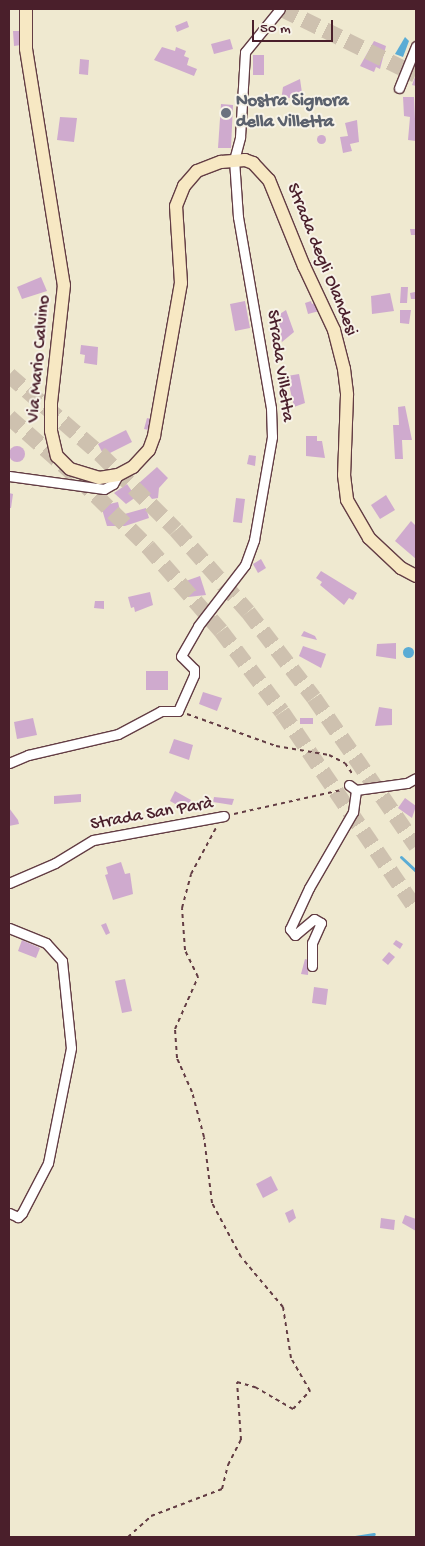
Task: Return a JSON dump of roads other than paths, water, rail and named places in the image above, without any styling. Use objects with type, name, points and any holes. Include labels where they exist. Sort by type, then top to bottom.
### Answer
[{"type":"street","name":"Via Mario Calvino","points":[[26,9],[26,49],[64,285],[51,403],[53,445],[57,456],[70,469],[87,477],[118,475],[142,459],[154,436],[181,283],[176,206],[184,186],[197,170],[234,160]]},
{"type":"street","name":"Strada Villetta","points":[[9,764],[28,755],[118,734],[161,711],[178,711],[194,675],[194,669],[181,656],[198,626],[236,580],[254,540],[272,437],[269,380],[238,217],[234,160],[240,137],[245,52],[280,9]]},
{"type":"street","points":[[399,88],[416,46]]},
{"type":"street","name":"Strada degli Olandesi","points":[[234,160],[253,163],[269,180],[334,330],[344,369],[344,475],[347,500],[354,516],[369,538],[401,568],[416,576]]},
{"type":"street","points":[[9,476],[104,489],[113,484],[118,475]]},
{"type":"street","points":[[312,966],[312,943],[321,923],[314,919],[295,935],[290,929],[309,888],[353,812],[352,788],[407,783],[416,778]]},
{"type":"street","name":"Strada San Parà","points":[[9,883],[55,863],[93,840],[224,816]]},
{"type":"street","points":[[9,928],[46,943],[62,962],[71,1048],[48,1163],[22,1213],[18,1217],[9,1213]]},
{"type":"water","points":[[405,37],[409,41],[403,57],[395,54]]},
{"type":"water","points":[[408,646],[414,652],[408,658],[402,652]]},
{"type":"waterway","points":[[401,857],[416,871]]},
{"type":"waterway","points":[[355,1537],[374,1534]]},
{"type":"tunnel","points":[[282,9],[416,75]]},
{"type":"tunnel","points":[[9,375],[100,454],[176,530],[248,612],[314,698],[416,846]]},
{"type":"tunnel","points":[[9,417],[79,479],[148,547],[221,631],[282,712],[416,909]]},
{"type":"place","name":"Nostra Signora della Villetta","points":[[226,113]]}]
